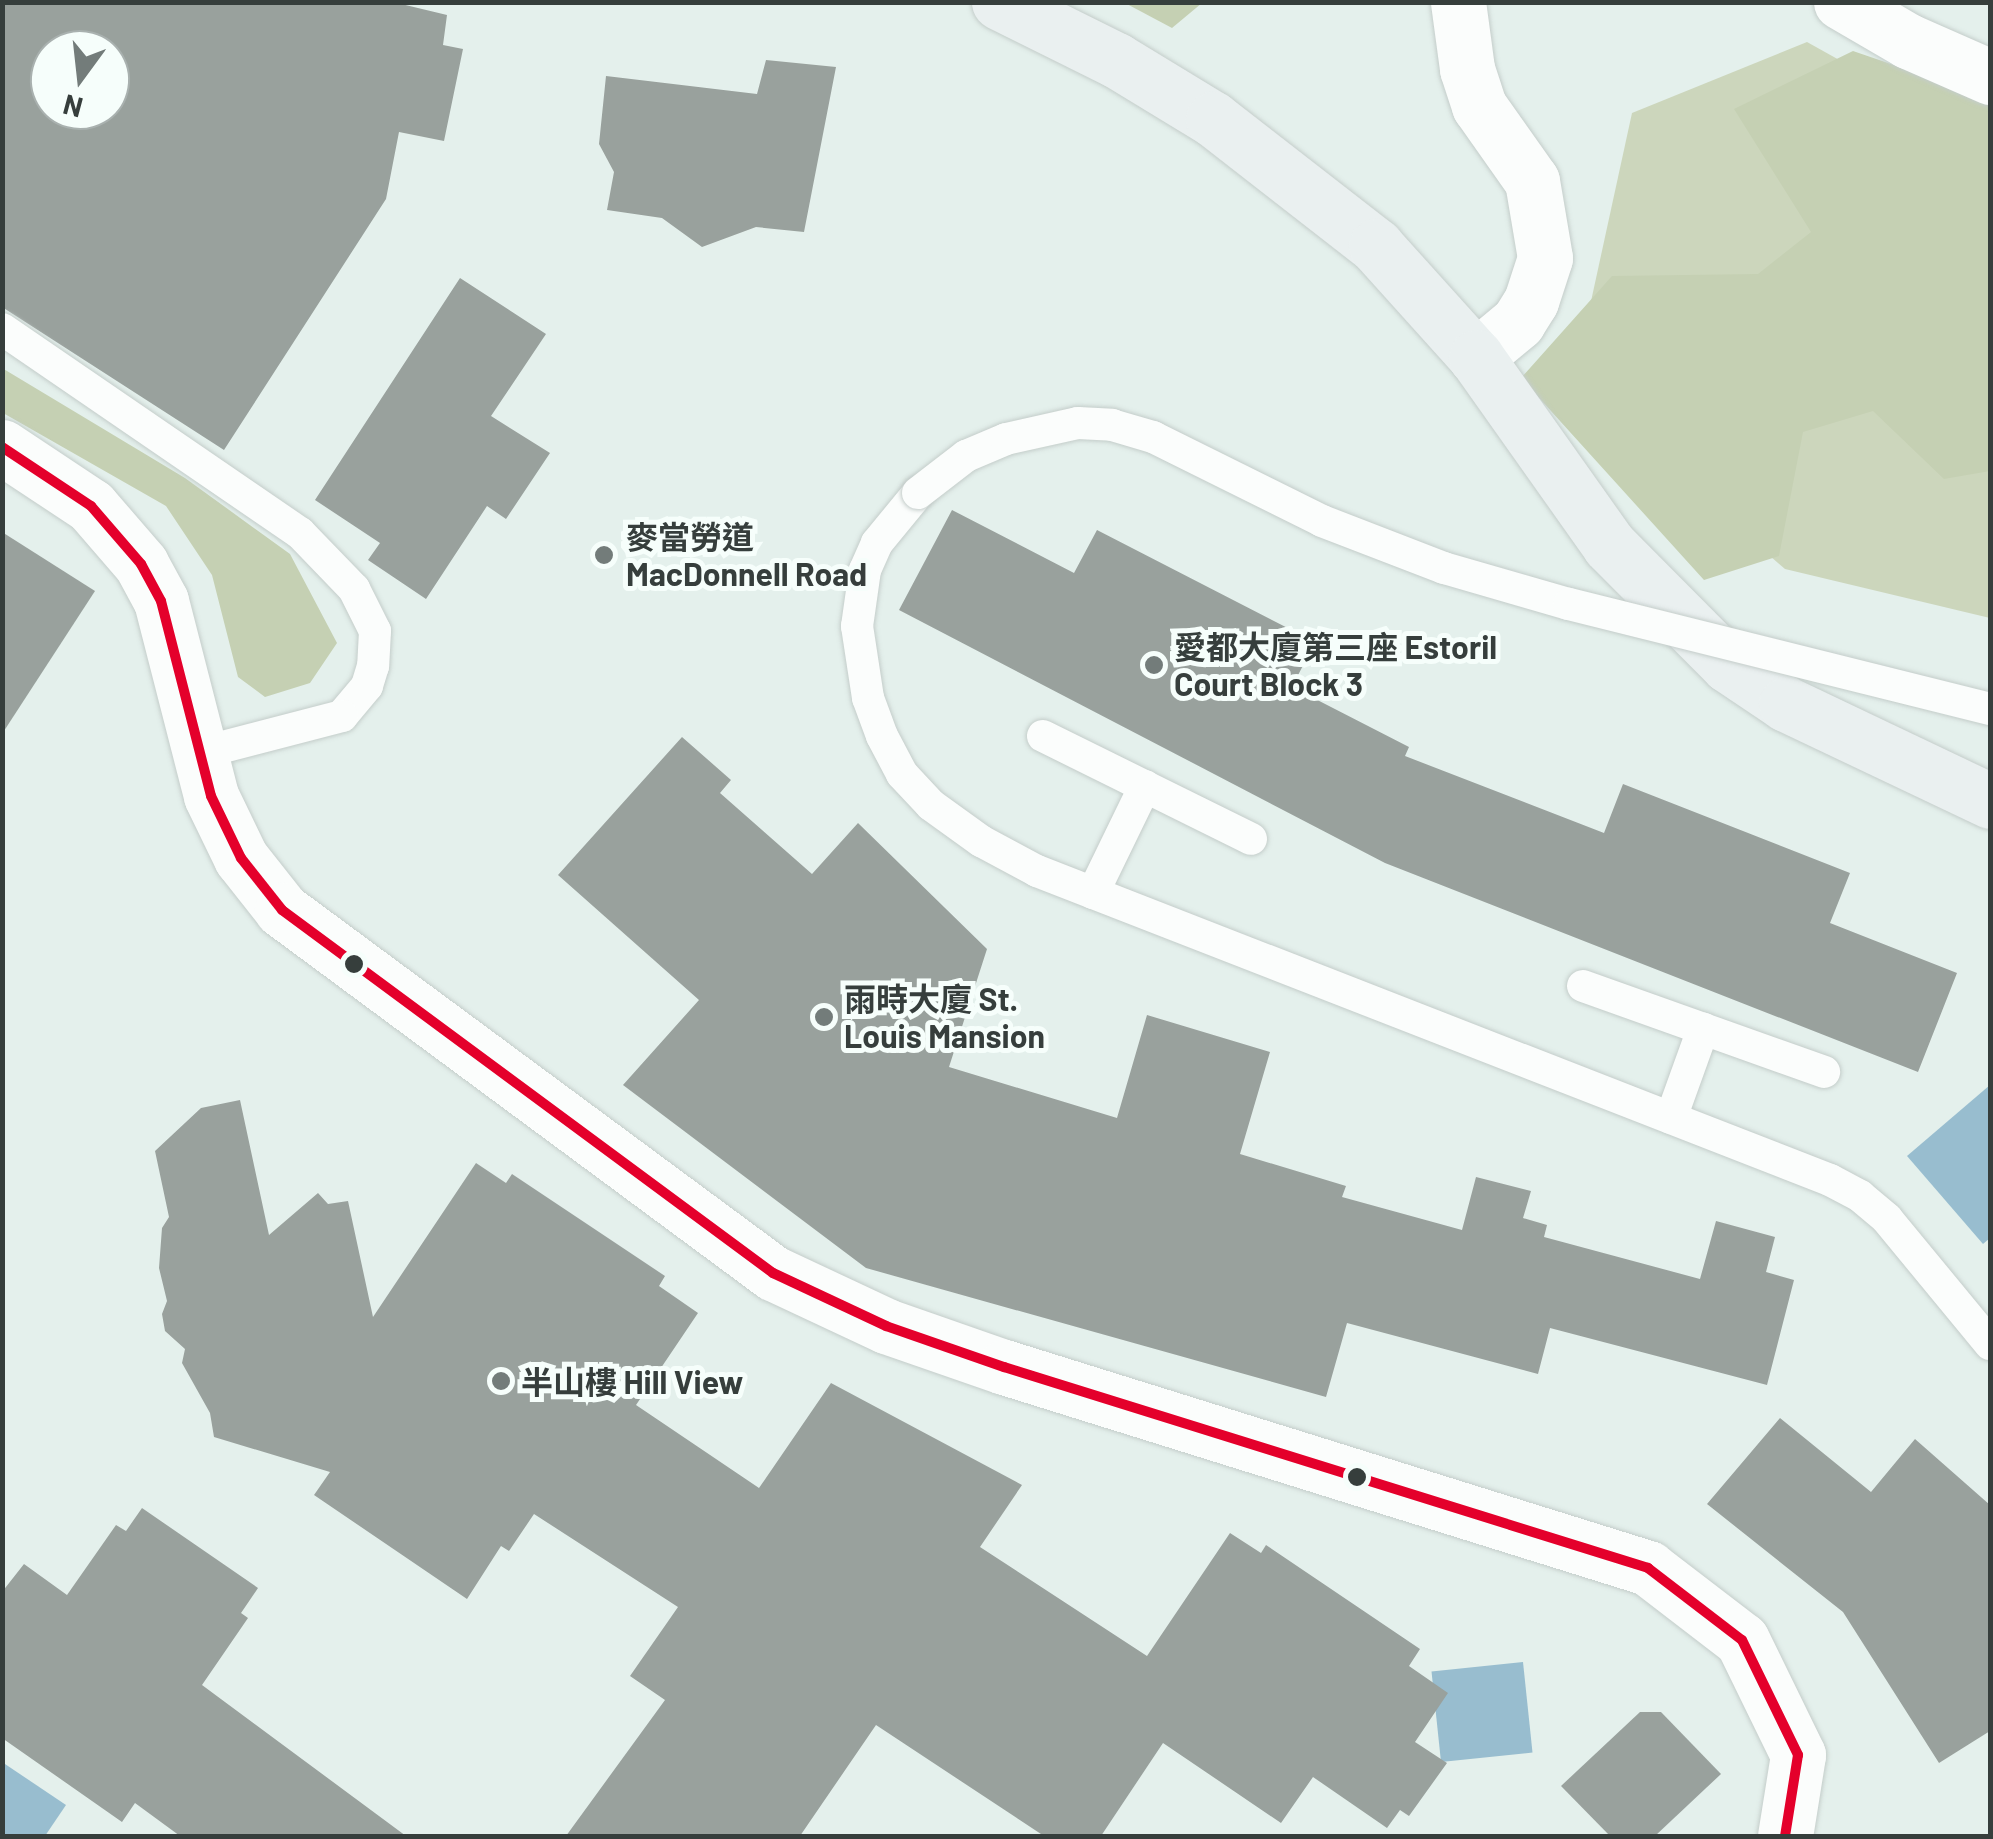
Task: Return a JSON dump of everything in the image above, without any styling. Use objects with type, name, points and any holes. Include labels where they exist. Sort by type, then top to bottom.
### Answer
[{"type":"main road","points":[[1008,6],[1116,60],[1213,119],[1376,246],[1476,358],[1609,545],[1728,665],[1786,704],[1990,800]]},
{"type":"street","points":[[1458,2],[1468,69],[1479,106],[1532,181],[1545,258],[1531,301],[1518,322],[1476,358]]},
{"type":"street","points":[[1841,2],[1908,42],[1990,77]]},
{"type":"street","points":[[2,446],[91,506],[141,564],[161,601],[205,774],[241,858],[282,910],[773,1273],[886,1326],[1004,1367],[1648,1568],[1742,1640],[1798,1755],[1785,1836]]},
{"type":"lane","points":[[2,328],[309,540],[354,589],[375,631],[373,666],[367,686],[342,716],[205,774]]},
{"type":"lane","points":[[1990,709],[1569,604],[1444,568],[1322,521],[1153,438],[1112,425],[1078,424],[1006,439],[966,456],[918,493],[877,543],[859,596],[859,656],[882,736],[902,774],[931,805],[981,841],[1093,893],[1830,1180],[1860,1196],[1887,1219],[1990,1344]]},
{"type":"lane","points":[[1043,736],[1251,839]]},
{"type":"lane","points":[[1093,893],[1145,786]]},
{"type":"lane","points":[[1583,986],[1824,1072]]},
{"type":"lane","points":[[1672,1118],[1703,1029]]},
{"type":"green space","points":[[1125,3],[1202,3],[1172,28]]},
{"type":"green space","points":[[1807,42],[1990,144],[1990,618],[1785,569],[1573,384],[1632,113]]},
{"type":"green space","points":[[1853,51],[1990,98],[1990,471],[1944,479],[1873,411],[1803,432],[1779,556],[1704,580],[1521,378],[1612,276],[1758,274],[1811,232],[1734,109]]},
{"type":"green space","points":[[2,368],[185,478],[290,554],[337,643],[310,683],[265,697],[238,677],[212,575],[166,506],[3,413]]},
{"type":"water","points":[[1990,1085],[1990,1238],[1983,1244],[1907,1156]]},
{"type":"water","points":[[1523,1662],[1533,1753],[1441,1762],[1432,1672]]},
{"type":"water","points":[[2,1762],[66,1805],[45,1836],[3,1836]]},
{"type":"building","points":[[2,2],[393,2],[447,15],[443,45],[463,49],[444,141],[399,132],[386,199],[224,450],[2,307]]},
{"type":"building","points":[[766,60],[836,67],[804,232],[756,227],[702,247],[662,218],[607,210],[614,172],[599,144],[606,76],[757,94]]},
{"type":"building","points":[[460,278],[546,334],[491,416],[550,453],[506,519],[487,506],[426,599],[368,560],[380,543],[315,500]]},
{"type":"building","points":[[952,510],[1074,573],[1097,530],[1315,642],[1292,687],[1409,747],[1405,756],[1604,833],[1623,784],[1850,873],[1830,923],[1957,973],[1918,1072],[1385,863],[899,610]]},
{"type":"building","points":[[2,532],[95,591],[2,734]]},
{"type":"building","points":[[682,737],[731,780],[720,793],[812,874],[858,823],[987,949],[949,1067],[1117,1118],[1147,1015],[1270,1052],[1240,1154],[1346,1186],[1342,1197],[1462,1230],[1476,1177],[1531,1191],[1523,1218],[1547,1225],[1544,1237],[1700,1279],[1716,1221],[1775,1237],[1766,1272],[1794,1280],[1767,1385],[1550,1328],[1538,1374],[1347,1323],[1326,1397],[866,1268],[623,1085],[699,1000],[558,875]]},
{"type":"building","points":[[240,1100],[269,1235],[318,1193],[328,1204],[348,1201],[373,1317],[476,1163],[506,1183],[512,1174],[665,1276],[659,1286],[698,1313],[636,1405],[759,1488],[831,1383],[1022,1485],[980,1547],[1147,1656],[1230,1533],[1261,1553],[1266,1545],[1420,1649],[1409,1666],[1448,1693],[1415,1742],[1447,1763],[1409,1816],[1400,1810],[1387,1828],[1313,1777],[1281,1823],[1163,1743],[1101,1836],[1044,1836],[876,1725],[800,1836],[566,1836],[665,1700],[630,1676],[678,1607],[534,1514],[509,1551],[501,1546],[467,1599],[314,1495],[330,1472],[214,1437],[210,1413],[182,1363],[185,1349],[165,1331],[162,1314],[167,1301],[159,1268],[162,1228],[169,1217],[155,1151],[201,1108]]},
{"type":"building","points":[[1780,1418],[1871,1492],[1915,1439],[1990,1505],[1990,1731],[1939,1763],[1843,1612],[1707,1504]]},
{"type":"building","points":[[142,1508],[258,1588],[241,1613],[248,1618],[202,1685],[406,1836],[180,1836],[135,1803],[122,1822],[2,1738],[2,1592],[24,1564],[67,1595],[116,1525],[126,1531]]},
{"type":"building","points":[[1640,1712],[1661,1712],[1721,1774],[1655,1836],[1610,1836],[1561,1786]]},
{"type":"transit line","points":[[2,447],[91,506],[141,564],[161,601],[211,796],[241,858],[282,910],[773,1273],[886,1326],[1004,1367],[1648,1568],[1742,1640],[1798,1755],[1785,1836]]},
{"type":"place","name":"麥當勞道 MacDonnell Road","points":[[604,555]]},
{"type":"place","name":"愛都大廈第三座 Estoril Court Block 3","points":[[1154,665]]},
{"type":"place","name":"雨時大廈 St. Louis Mansion","points":[[824,1017]]},
{"type":"place","name":"半山樓 Hill View","points":[[501,1381]]}]
